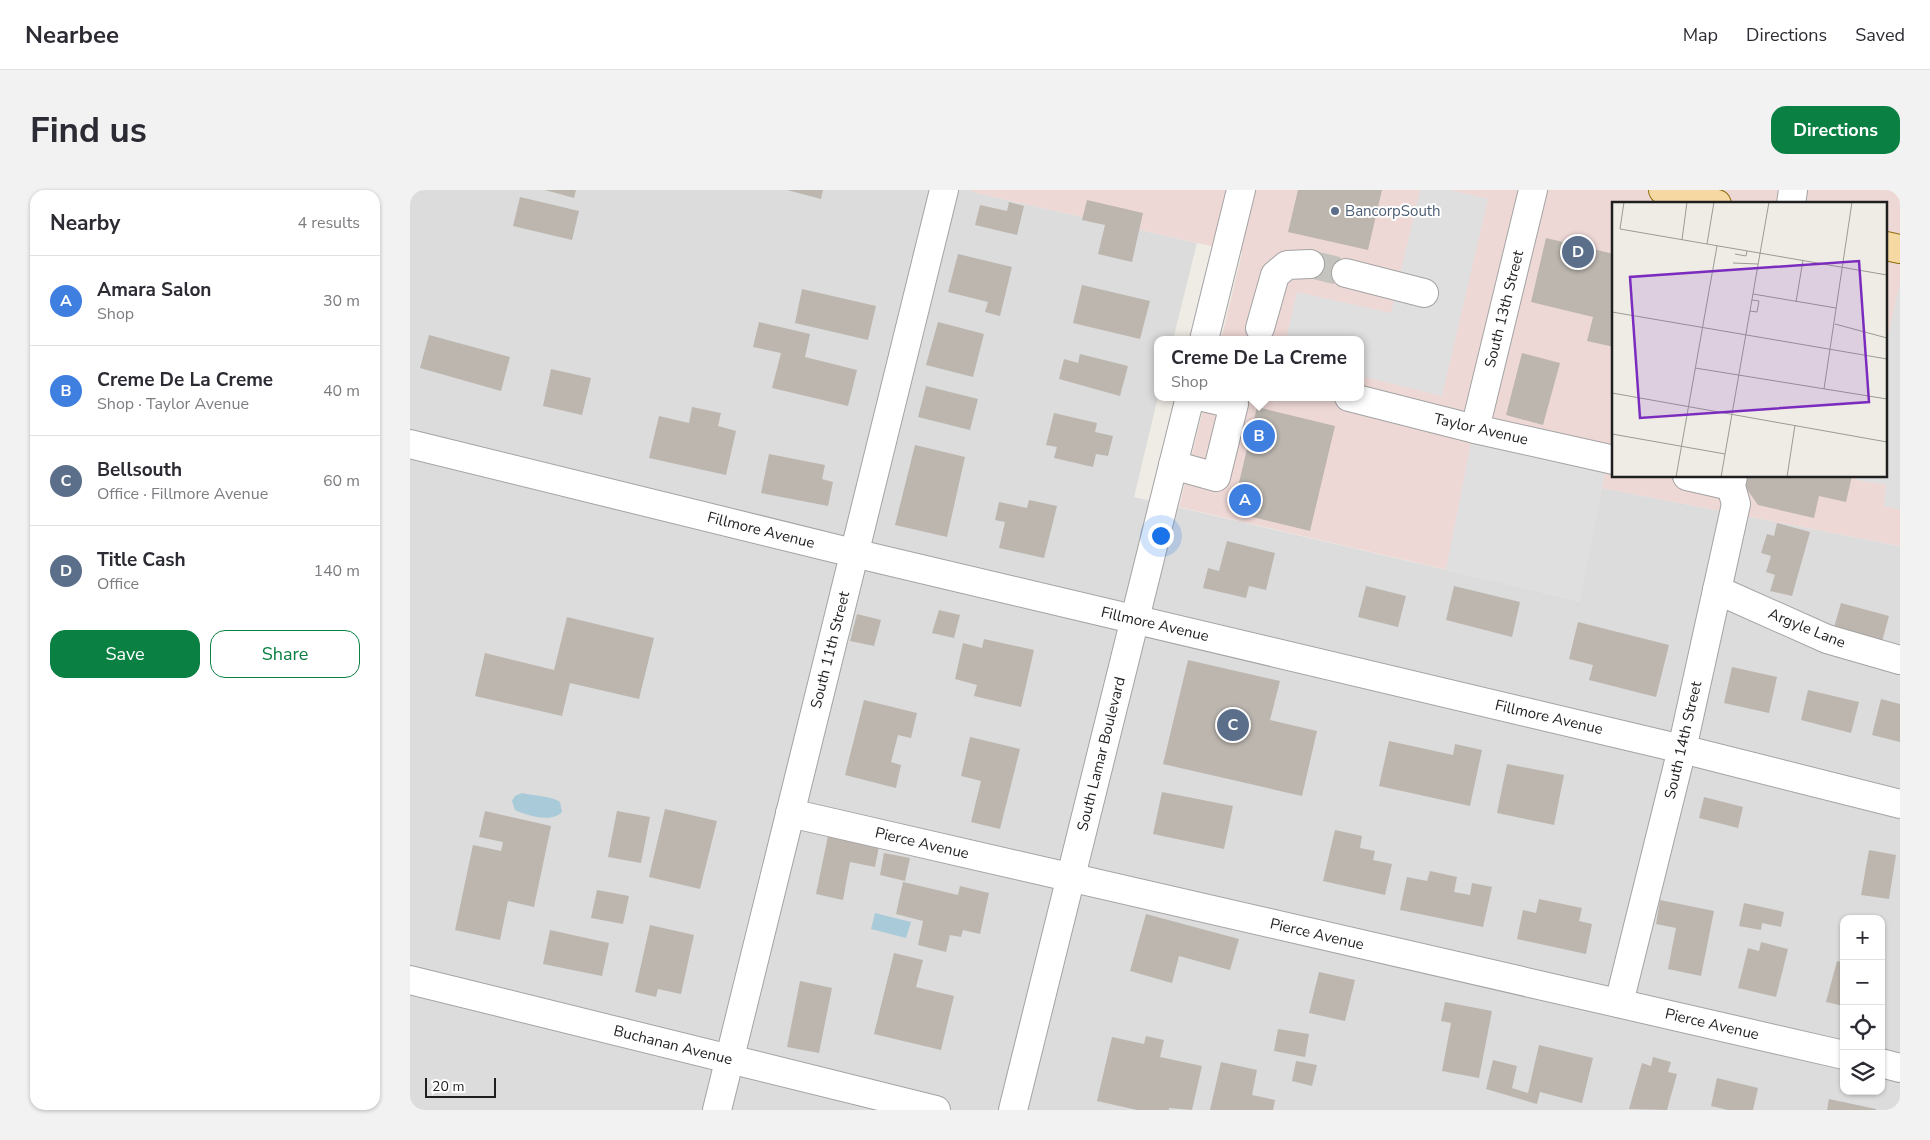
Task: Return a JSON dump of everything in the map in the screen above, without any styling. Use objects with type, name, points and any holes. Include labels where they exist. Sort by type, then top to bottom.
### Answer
[{"type":"main road","points":[[1663,190],[1709,202]]},
{"type":"street","name":"South 11th Street","points":[[717,1110],[944,190]]},
{"type":"street","points":[[1205,336],[1241,190]]},
{"type":"street","name":"South 13th Street","points":[[1475,429],[1532,190]]},
{"type":"street","points":[[1260,328],[1276,275],[1287,265],[1310,264]]},
{"type":"street","points":[[1346,273],[1424,293]]},
{"type":"street","name":"South Lamar Boulevard","points":[[1013,1110],[1189,401]]},
{"type":"street","points":[[1173,465],[1216,477],[1234,404],[1221,401]]},
{"type":"street","name":"Taylor Avenue","points":[[1364,401],[1475,429],[1612,460]]},
{"type":"street","name":"Fillmore Avenue","points":[[410,444],[854,553],[1682,749],[1900,804]]},
{"type":"street","points":[[1705,478],[1732,481]]},
{"type":"street","name":"South 14th Street","points":[[1619,1003],[1682,749],[1736,504],[1732,481]]},
{"type":"street","name":"Argyle Lane","points":[[1717,590],[1827,640],[1900,660]]},
{"type":"street","name":"Pierce Avenue","points":[[790,812],[1840,1054]]},
{"type":"street","name":"Buchanan Avenue","points":[[410,980],[936,1110]]},
{"type":"street","points":[[1885,1064],[1900,1068]]},
{"type":"shaded area","points":[[410,190],[972,190],[972,192],[1197,243],[1174,336],[1154,336],[1154,401],[1157,401],[1134,497],[1579,601],[1602,488],[1900,546],[1900,1110],[410,1110]]},
{"type":"shaded area","points":[[972,190],[1900,190],[1900,546],[1602,488],[1580,601],[1179,507],[1205,401],[1364,401],[1364,336],[1222,336],[1242,253],[972,192]]},
{"type":"shaded area","points":[[1420,190],[1449,190],[1488,199],[1442,396],[1364,377],[1364,336],[1287,336],[1297,292],[1391,313]]},
{"type":"shaded area","points":[[1900,283],[1900,510],[1884,506],[1886,485],[1857,480],[1857,478],[1888,478],[1888,336]]},
{"type":"shaded area","points":[[1471,442],[1606,467],[1580,601],[1446,570]]},
{"type":"water","points":[[522,793],[557,800],[560,802],[562,812],[546,818],[515,810],[512,801],[515,796]]},
{"type":"water","points":[[875,913],[911,922],[906,938],[871,929]]},
{"type":"building","points":[[545,190],[576,190],[574,198]]},
{"type":"building","points":[[787,190],[823,190],[821,199]]},
{"type":"building","name":"BancorpSouth","points":[[1298,190],[1382,190],[1368,250],[1288,232]]},
{"type":"building","points":[[520,197],[579,211],[572,240],[513,226]]},
{"type":"building","points":[[1087,200],[1143,213],[1132,262],[1098,254],[1105,225],[1082,220]]},
{"type":"building","points":[[1009,202],[1024,206],[1017,235],[975,225],[980,205],[1007,211]]},
{"type":"building","points":[[1546,238],[1612,254],[1612,347],[1587,341],[1593,317],[1531,302]]},
{"type":"building","points":[[958,254],[1012,267],[1000,316],[985,312],[988,302],[948,292]]},
{"type":"building","points":[[1082,285],[1150,301],[1140,339],[1073,323]]},
{"type":"building","points":[[802,289],[876,306],[868,340],[795,323]]},
{"type":"building","points":[[759,322],[810,334],[805,357],[857,370],[848,406],[772,388],[781,353],[753,347]]},
{"type":"building","points":[[938,322],[984,334],[973,377],[926,365]]},
{"type":"building","points":[[429,335],[510,357],[501,391],[420,368]]},
{"type":"building","points":[[1522,353],[1560,363],[1543,425],[1506,415]]},
{"type":"building","points":[[1080,354],[1128,366],[1120,396],[1059,379],[1064,359],[1078,363]]},
{"type":"building","points":[[551,369],[591,378],[582,415],[543,406]]},
{"type":"building","points":[[926,386],[978,399],[970,430],[918,417]]},
{"type":"building","points":[[692,407],[721,413],[718,426],[736,431],[726,475],[649,458],[659,416],[689,423]]},
{"type":"building","points":[[1257,407],[1335,426],[1310,531],[1232,512]]},
{"type":"building","points":[[1054,413],[1097,423],[1095,432],[1113,436],[1108,456],[1096,454],[1093,467],[1054,458],[1057,447],[1046,445]]},
{"type":"building","points":[[915,445],[965,457],[947,537],[895,525]]},
{"type":"building","points":[[769,454],[825,465],[822,479],[833,482],[828,506],[761,493]]},
{"type":"building","points":[[1745,478],[1852,478],[1846,502],[1819,496],[1814,518],[1758,505],[1744,485]]},
{"type":"building","points":[[1029,500],[1057,506],[1044,558],[999,548],[1005,522],[995,520],[999,502],[1027,508]]},
{"type":"building","points":[[1777,523],[1810,532],[1792,596],[1770,591],[1775,575],[1766,572],[1771,556],[1761,553],[1767,534],[1774,536]]},
{"type":"building","points":[[1227,541],[1275,553],[1266,590],[1249,586],[1246,598],[1203,588],[1208,568],[1219,571]]},
{"type":"building","points":[[1366,586],[1406,596],[1398,627],[1358,617]]},
{"type":"building","points":[[1454,586],[1520,602],[1512,637],[1446,620]]},
{"type":"building","points":[[1841,603],[1889,616],[1881,645],[1833,631]]},
{"type":"building","points":[[939,610],[960,615],[954,638],[932,633]]},
{"type":"building","points":[[857,614],[881,620],[874,646],[850,641]]},
{"type":"building","points":[[567,617],[654,638],[639,699],[570,683],[562,716],[475,696],[485,653],[554,670]]},
{"type":"building","points":[[1578,622],[1669,645],[1656,697],[1589,680],[1593,665],[1569,659]]},
{"type":"building","points":[[984,639],[1034,650],[1021,707],[974,696],[977,685],[955,679],[963,643],[982,648]]},
{"type":"building","points":[[1188,660],[1280,681],[1270,720],[1317,731],[1302,796],[1163,764]]},
{"type":"building","points":[[1732,667],[1777,677],[1769,713],[1724,703]]},
{"type":"building","points":[[1808,690],[1859,702],[1851,733],[1801,720]]},
{"type":"building","points":[[1881,699],[1900,704],[1900,742],[1872,735]]},
{"type":"building","points":[[864,700],[917,713],[911,738],[898,735],[891,762],[901,765],[896,788],[845,775]]},
{"type":"building","points":[[970,737],[1020,749],[1000,829],[971,822],[981,781],[961,776]]},
{"type":"building","points":[[1389,741],[1453,755],[1455,744],[1482,750],[1470,806],[1379,786]]},
{"type":"building","points":[[1507,764],[1564,775],[1554,825],[1497,813]]},
{"type":"building","points":[[1162,792],[1233,806],[1224,849],[1153,834]]},
{"type":"building","points":[[1704,797],[1743,807],[1738,828],[1699,818]]},
{"type":"building","points":[[665,809],[717,821],[700,889],[649,877]]},
{"type":"building","points":[[485,811],[551,826],[534,907],[508,901],[500,940],[455,930],[473,845],[501,851],[503,842],[479,837]]},
{"type":"building","points":[[617,811],[650,817],[641,863],[608,857]]},
{"type":"building","points":[[1335,830],[1362,836],[1360,848],[1375,851],[1373,860],[1392,864],[1385,895],[1323,881]]},
{"type":"building","points":[[829,831],[880,841],[875,867],[850,862],[843,900],[816,894]]},
{"type":"building","points":[[1869,850],[1896,855],[1889,899],[1861,895]]},
{"type":"building","points":[[884,853],[910,858],[905,881],[880,875]]},
{"type":"building","points":[[1430,871],[1457,877],[1454,892],[1470,895],[1472,883],[1492,887],[1483,927],[1400,910],[1407,877],[1427,881]]},
{"type":"building","points":[[903,882],[958,895],[960,886],[989,893],[980,934],[963,930],[961,937],[950,935],[946,952],[918,945],[923,921],[896,914]]},
{"type":"building","points":[[597,890],[629,896],[623,924],[591,918]]},
{"type":"building","points":[[1539,899],[1582,908],[1579,921],[1592,924],[1586,954],[1517,939],[1523,910],[1536,913]]},
{"type":"building","points":[[1660,900],[1714,911],[1701,976],[1668,969],[1676,928],[1656,924]]},
{"type":"building","points":[[1744,903],[1784,912],[1781,927],[1762,923],[1761,930],[1739,926]]},
{"type":"building","points":[[1146,914],[1239,939],[1230,970],[1179,956],[1172,983],[1130,971]]},
{"type":"building","points":[[650,925],[694,935],[681,994],[658,989],[656,997],[635,992]]},
{"type":"building","points":[[550,930],[609,943],[602,976],[543,964]]},
{"type":"building","points":[[1761,942],[1788,949],[1776,997],[1738,988],[1748,948],[1759,951]]},
{"type":"building","points":[[894,953],[923,960],[916,987],[954,996],[941,1050],[874,1034]]},
{"type":"building","points":[[1837,961],[1840,962],[1840,1005],[1826,1002]]},
{"type":"building","points":[[1319,972],[1355,980],[1345,1021],[1309,1013]]},
{"type":"building","points":[[800,981],[832,988],[819,1053],[787,1047]]},
{"type":"building","points":[[1445,1002],[1492,1011],[1479,1078],[1442,1071],[1451,1023],[1441,1021]]},
{"type":"building","points":[[1278,1029],[1309,1034],[1305,1057],[1274,1051]]},
{"type":"building","points":[[1146,1036],[1164,1040],[1160,1057],[1202,1066],[1192,1110],[1169,1108],[1169,1110],[1137,1110],[1097,1101],[1112,1037],[1144,1044]]},
{"type":"building","points":[[1539,1045],[1593,1058],[1582,1103],[1540,1092],[1537,1104],[1486,1089],[1493,1060],[1517,1066],[1512,1088],[1528,1093]]},
{"type":"building","points":[[1653,1057],[1671,1062],[1668,1072],[1677,1074],[1667,1110],[1629,1109],[1642,1063],[1651,1066]]},
{"type":"building","points":[[1296,1061],[1317,1065],[1312,1086],[1292,1081]]},
{"type":"building","points":[[1221,1062],[1257,1070],[1252,1095],[1275,1100],[1273,1110],[1210,1110]]},
{"type":"building","points":[[1717,1078],[1758,1088],[1753,1110],[1728,1110],[1711,1106]]},
{"type":"building","points":[[1829,1099],[1876,1109],[1876,1110],[1827,1110]]},
{"type":"tunnel","points":[[1310,264],[1346,273]]},
{"type":"place","name":"BancorpSouth","points":[[1335,211]]},
{"type":"place","name":"Title Cash","points":[[1578,252]]},
{"type":"place","name":"Creme De La Creme","points":[[1259,436]]},
{"type":"place","name":"Amara Salon","points":[[1245,500]]},
{"type":"place","name":"Bellsouth","points":[[1233,725]]}]
